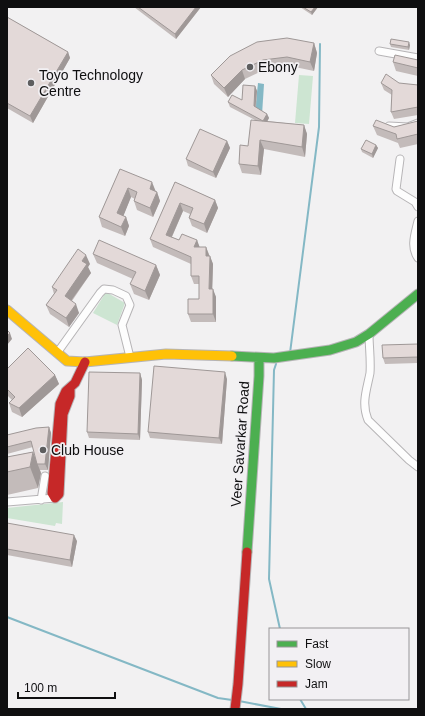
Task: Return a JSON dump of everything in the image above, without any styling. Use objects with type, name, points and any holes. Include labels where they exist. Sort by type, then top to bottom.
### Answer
[{"type":"street","points":[[379,51],[418,58]]},
{"type":"street","points":[[389,126],[408,128],[418,123]]},
{"type":"street","points":[[400,159],[396,188],[397,191],[415,202],[418,207]]},
{"type":"street","points":[[418,221],[414,251],[418,258]]},
{"type":"street","points":[[58,353],[104,289],[113,290],[126,296],[130,305],[122,325],[130,357]]},
{"type":"street","points":[[7,310],[67,361],[85,362],[166,354],[259,361],[330,350],[356,342],[418,294]]},
{"type":"street","points":[[368,334],[370,371],[365,400],[365,411],[368,420],[418,467]]},
{"type":"street","name":"Veer Savarkar Road","points":[[235,709],[238,684],[259,361]]},
{"type":"street","points":[[7,502],[55,498],[59,494],[58,450],[60,404],[66,391],[70,390],[85,362]]},
{"type":"street","points":[[41,500],[45,476]]},
{"type":"green space","points":[[299,75],[313,76],[309,124],[295,123]]},
{"type":"green space","points":[[106,292],[125,303],[117,325],[93,313]]},
{"type":"green space","points":[[63,502],[62,524],[56,523],[55,526],[7,518],[7,508]]},
{"type":"water","points":[[258,83],[264,84],[262,115],[255,111]]},
{"type":"building","points":[[138,7],[196,7],[175,34]]},
{"type":"building","points":[[303,7],[315,7],[311,12]]},
{"type":"building","name":"Toyo Technology Centre","points":[[7,17],[68,52],[30,116],[7,103]]},
{"type":"building","points":[[287,38],[314,43],[310,62],[287,57],[263,60],[242,70],[224,88],[211,75],[230,56],[257,42]]},
{"type":"building","points":[[391,39],[409,42],[408,47],[390,44]]},
{"type":"building","points":[[395,55],[418,60],[418,68],[393,62]]},
{"type":"building","points":[[386,74],[399,83],[418,85],[418,107],[391,112],[392,90],[381,83]]},
{"type":"building","points":[[243,85],[255,86],[254,106],[267,114],[263,121],[228,102],[232,95],[242,100]]},
{"type":"building","points":[[251,120],[304,125],[302,147],[260,140],[258,166],[239,164],[240,145],[248,146]]},
{"type":"building","points":[[376,120],[394,127],[418,121],[418,134],[397,139],[396,134],[373,126]]},
{"type":"building","points":[[200,129],[227,141],[213,172],[186,159]]},
{"type":"building","points":[[366,140],[376,145],[372,154],[361,149]]},
{"type":"building","points":[[120,169],[152,182],[150,189],[157,192],[150,208],[134,201],[137,192],[128,188],[117,213],[126,217],[121,227],[99,217]]},
{"type":"building","points":[[175,182],[215,200],[204,224],[189,218],[193,208],[180,203],[166,235],[179,240],[182,234],[197,240],[194,247],[206,247],[206,256],[210,256],[209,289],[213,289],[213,314],[188,314],[188,299],[199,299],[199,276],[191,276],[191,257],[150,239]]},
{"type":"building","points":[[99,240],[156,265],[145,291],[130,284],[136,272],[93,254]]},
{"type":"building","points":[[78,249],[86,255],[82,261],[87,264],[65,296],[76,304],[66,318],[46,305],[57,290],[52,287]]},
{"type":"building","points":[[418,344],[418,357],[383,358],[382,345]]},
{"type":"building","points":[[28,348],[55,375],[19,408],[9,403],[15,397],[7,389],[7,369]]},
{"type":"building","points":[[154,366],[225,372],[219,438],[148,432]]},
{"type":"building","points":[[89,372],[140,373],[138,434],[87,432]]},
{"type":"building","points":[[49,427],[45,464],[37,464],[31,441],[7,447],[7,435],[36,428]]},
{"type":"building","points":[[33,452],[30,467],[7,472],[7,457]]},
{"type":"building","points":[[7,523],[74,535],[70,560],[7,549]]},
{"type":"waterway","points":[[290,353],[319,127],[320,44]]},
{"type":"waterway","points":[[276,364],[274,370],[269,579],[280,628]]},
{"type":"waterway","points":[[7,617],[218,698],[232,700]]},
{"type":"waterway","points":[[301,700],[306,709]]},
{"type":"waterway","points":[[239,701],[281,709]]},
{"type":"traffic: fast","points":[[232,356],[274,358],[330,350],[356,342],[369,334],[418,294]]},
{"type":"traffic: fast","points":[[247,552],[259,358]]},
{"type":"traffic: slow","points":[[7,310],[67,361],[85,362],[166,354],[232,356]]},
{"type":"traffic: jam","points":[[70,390],[70,396],[63,414],[59,494],[55,498],[52,493],[60,404],[66,391],[75,383],[85,362]]},
{"type":"traffic: jam","points":[[235,709],[247,552]]},
{"type":"place","name":"Ebony","points":[[250,67]]},
{"type":"place","name":"Toyo Technology Centre","points":[[31,83]]},
{"type":"place","name":"Club House","points":[[43,450]]}]
